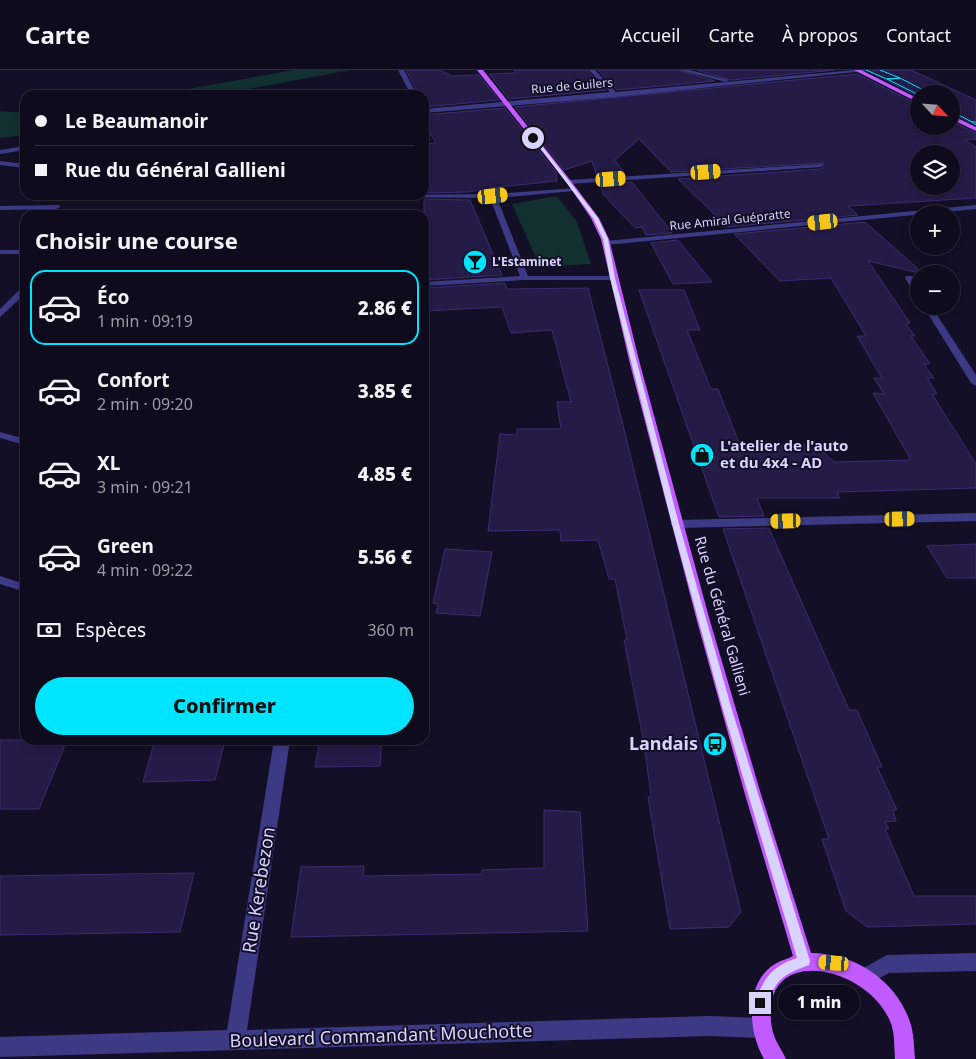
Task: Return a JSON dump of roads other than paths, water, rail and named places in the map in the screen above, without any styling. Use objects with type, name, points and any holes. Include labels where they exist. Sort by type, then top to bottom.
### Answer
[{"type":"main road","name":"Rue du Général Gallieni","points":[[480,70],[572,185],[595,218],[606,243],[613,278],[676,524],[730,719],[804,961]]},
{"type":"main road","points":[[859,71],[910,96]]},
{"type":"main road","points":[[960,121],[976,129]]},
{"type":"main road","points":[[776,1059],[761,1028],[760,1003],[769,983],[783,968],[804,961],[834,963],[865,977],[883,994],[897,1015],[904,1038],[905,1059]]},
{"type":"street","points":[[400,70],[411,90]]},
{"type":"street","points":[[592,70],[616,94]]},
{"type":"street","points":[[682,70],[738,83]]},
{"type":"street","name":"Rue de Guilers","points":[[429,111],[507,105],[872,70]]},
{"type":"street","points":[[0,152],[20,149]]},
{"type":"street","points":[[0,163],[20,165]]},
{"type":"street","points":[[429,195],[493,196],[572,185],[821,165]]},
{"type":"street","points":[[493,196],[525,278]]},
{"type":"street","points":[[0,208],[58,204],[57,210]]},
{"type":"street","name":"Rue Amiral Guépratte","points":[[606,243],[976,207]]},
{"type":"street","points":[[0,252],[20,252]]},
{"type":"street","points":[[429,284],[525,278],[613,278]]},
{"type":"street","points":[[0,314],[20,294]]},
{"type":"street","points":[[933,315],[976,383]]},
{"type":"street","points":[[0,436],[20,441]]},
{"type":"street","points":[[676,524],[976,517]]},
{"type":"street","points":[[0,580],[20,586]]},
{"type":"street","name":"Rue Kerebezon","points":[[235,1041],[281,745]]},
{"type":"street","points":[[865,977],[887,964],[976,962]]},
{"type":"street","name":"Boulevard Commandant Mouchotte","points":[[0,1047],[709,1026],[761,1028]]},
{"type":"tram line","points":[[866,70],[887,79]]},
{"type":"tram line","points":[[880,70],[900,78]]},
{"type":"tram line","points":[[887,79],[900,78]]},
{"type":"tram line","points":[[900,78],[914,85]]},
{"type":"tram line","points":[[887,79],[910,90]]},
{"type":"tram line","points":[[960,116],[972,122]]},
{"type":"tram line","points":[[972,122],[976,125]]},
{"type":"place","name":"L'Estaminet","points":[[475,262]]},
{"type":"place","name":"L'atelier de l'auto et du 4x4 - AD","points":[[702,455]]},
{"type":"place","name":"Landais","points":[[715,744]]}]
